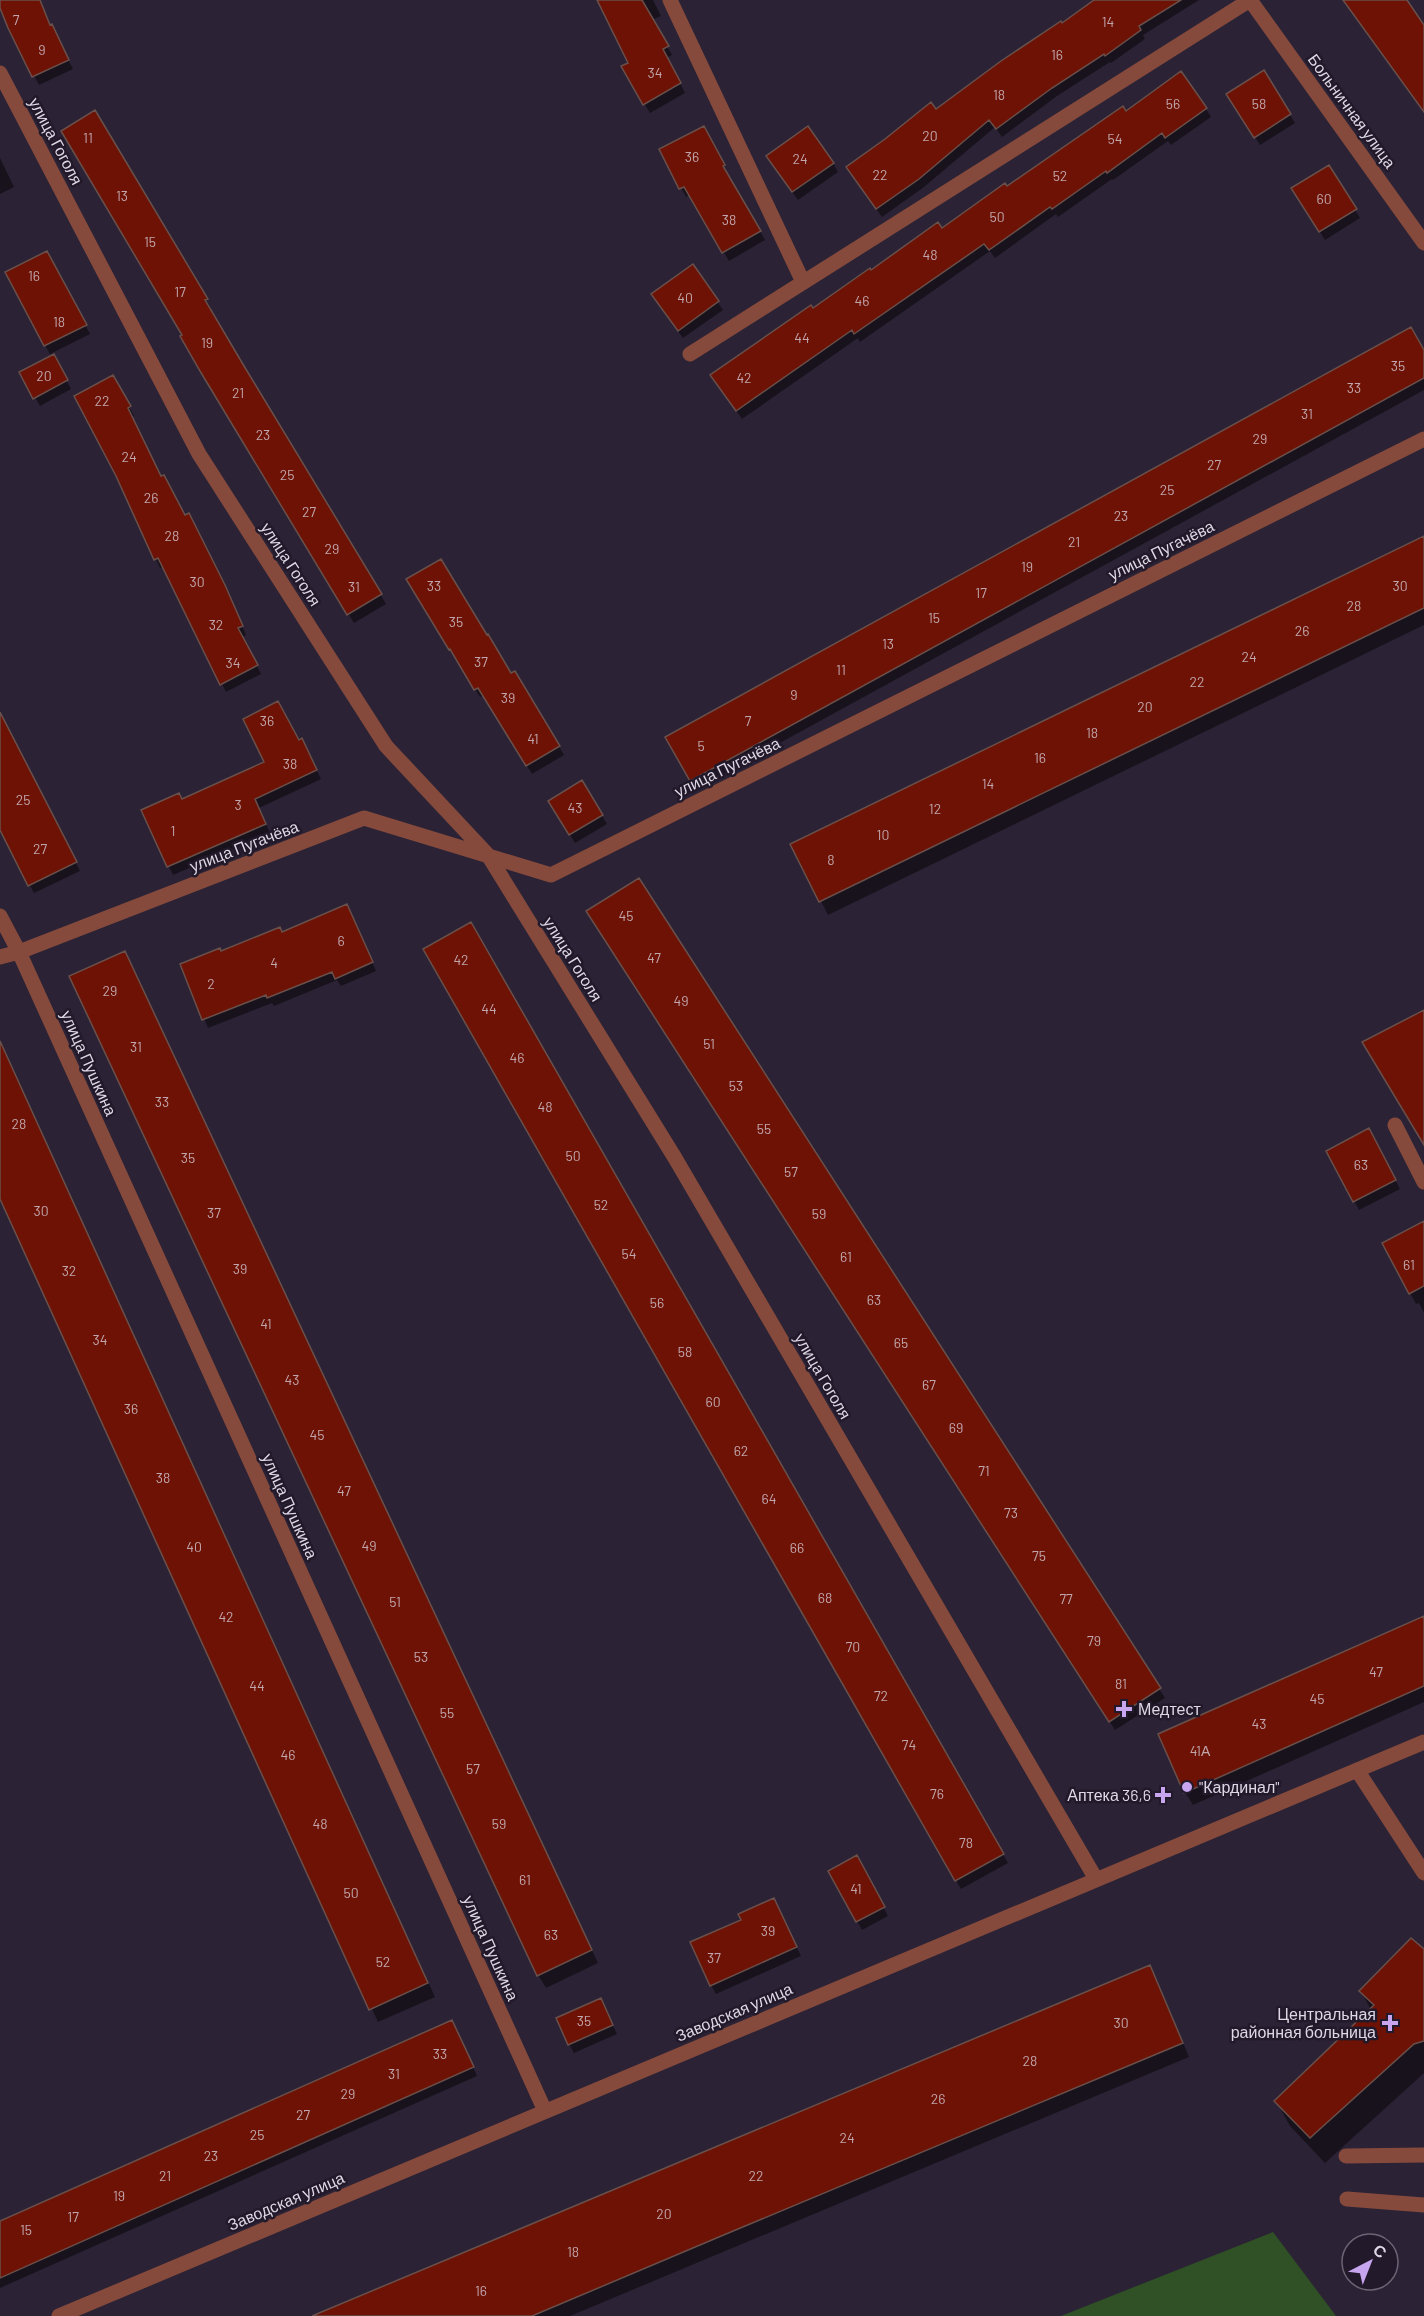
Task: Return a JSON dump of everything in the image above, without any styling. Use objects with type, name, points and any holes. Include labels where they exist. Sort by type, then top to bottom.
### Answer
[{"type":"street","points":[[670,0],[803,282]]},
{"type":"street","points":[[690,354],[1250,0]]},
{"type":"street","name":"Больничная улица","points":[[1250,0],[1424,243]]},
{"type":"street","name":"улица Гоголя","points":[[0,73],[199,454],[386,746],[488,855],[675,1158],[1096,1879]]},
{"type":"street","name":"улица Пугачёва","points":[[0,957],[19,952],[364,818],[550,875],[1424,439]]},
{"type":"street","name":"улица Пушкина","points":[[0,916],[19,952],[545,2111]]},
{"type":"street","points":[[1395,1125],[1424,1182]]},
{"type":"street","name":"Заводская улица","points":[[59,2316],[1424,1742]]},
{"type":"street","points":[[1357,1770],[1424,1874]]},
{"type":"street","points":[[1346,2156],[1424,2155]]},
{"type":"street","points":[[1347,2199],[1424,2205]]},
{"type":"green space","points":[[1273,2232],[1336,2316],[1061,2316]]},
{"type":"building","points":[[0,0],[40,0],[50,25],[52,24],[69,60],[32,77],[8,28],[0,8]]},
{"type":"building","points":[[597,0],[642,0],[669,46],[663,49],[681,83],[643,105],[621,66],[628,63]]},
{"type":"building","points":[[1094,0],[1181,0],[1139,26],[1141,30],[1105,56],[1104,54],[1052,88],[996,129],[989,120],[919,179],[876,209],[846,167],[931,102],[936,109],[1001,61]]},
{"type":"building","points":[[1343,0],[1407,0],[1424,25],[1424,112]]},
{"type":"building","points":[[1264,70],[1291,114],[1254,138],[1226,94]]},
{"type":"building","points":[[1181,71],[1207,108],[1165,138],[1162,133],[1107,173],[1106,171],[1052,209],[1050,207],[989,250],[984,244],[854,334],[852,330],[736,411],[710,375],[811,305],[813,308],[870,268],[871,270],[938,222],[942,228],[1005,183],[1007,186],[1123,106],[1126,111]]},
{"type":"building","points":[[95,110],[208,299],[205,300],[244,366],[382,594],[347,615],[200,371],[180,336],[182,335],[61,131]]},
{"type":"building","points":[[704,126],[725,165],[723,166],[761,231],[722,253],[684,187],[679,189],[659,149]]},
{"type":"building","points":[[808,126],[834,163],[792,192],[766,156]]},
{"type":"building","points":[[1329,165],[1357,209],[1319,232],[1291,188]]},
{"type":"building","points":[[47,251],[87,325],[44,346],[5,272]]},
{"type":"building","points":[[693,264],[719,301],[678,331],[651,294]]},
{"type":"building","points":[[1411,327],[1424,350],[1424,378],[690,781],[665,737]]},
{"type":"building","points":[[54,354],[68,380],[33,399],[19,372]]},
{"type":"building","points":[[113,375],[131,406],[128,408],[161,476],[164,475],[185,515],[189,513],[225,585],[243,626],[238,628],[258,665],[220,685],[158,558],[154,560],[116,476],[74,396]]},
{"type":"building","points":[[1424,536],[1424,608],[819,902],[790,844]]},
{"type":"building","points":[[441,559],[511,673],[515,671],[560,746],[526,766],[478,688],[474,690],[406,579]]},
{"type":"building","points":[[278,701],[299,740],[302,738],[317,770],[255,799],[266,824],[167,867],[141,810],[179,793],[182,799],[264,762],[243,719]]},
{"type":"building","points":[[0,712],[77,862],[28,886],[0,830]]},
{"type":"building","points":[[582,780],[603,815],[569,835],[548,801]]},
{"type":"building","points":[[639,878],[1161,1688],[1109,1722],[586,911]]},
{"type":"building","points":[[347,904],[373,962],[335,979],[332,972],[267,998],[266,995],[202,1020],[180,964],[220,948],[221,951],[280,927],[282,932]]},
{"type":"building","points":[[471,922],[1004,1854],[955,1881],[423,949]]},
{"type":"building","points":[[125,951],[592,1950],[537,1976],[69,976]]},
{"type":"building","points":[[1424,1010],[1424,1145],[1362,1042]]},
{"type":"building","points":[[0,1041],[428,1983],[369,2010],[0,1199]]},
{"type":"building","points":[[1369,1128],[1396,1180],[1353,1202],[1326,1151]]},
{"type":"building","points":[[1424,1221],[1424,1286],[1409,1294],[1382,1243]]},
{"type":"building","points":[[1424,1616],[1424,1686],[1184,1793],[1158,1734]]},
{"type":"building","points":[[857,1855],[885,1907],[856,1922],[828,1871]]},
{"type":"building","points":[[774,1898],[797,1947],[710,1986],[690,1942],[741,1920],[738,1914]]},
{"type":"building","name":"Центральная районная больница","points":[[1411,1938],[1424,1949],[1424,2041],[1414,2044],[1310,2138],[1274,2101],[1374,2005],[1359,1991]]},
{"type":"building","points":[[1150,1965],[1183,2043],[532,2316],[312,2316]]},
{"type":"building","points":[[601,1998],[613,2025],[568,2045],[556,2018]]},
{"type":"building","points":[[452,2020],[474,2067],[0,2278],[0,2221]]},
{"type":"place","name":"Медтест","points":[[1124,1709]]},
{"type":"place","name":"\"Кардинал\"","points":[[1187,1787]]},
{"type":"place","name":"Аптека 36,6","points":[[1163,1795]]},
{"type":"place","name":"Центральная районная больница","points":[[1390,2023]]}]
